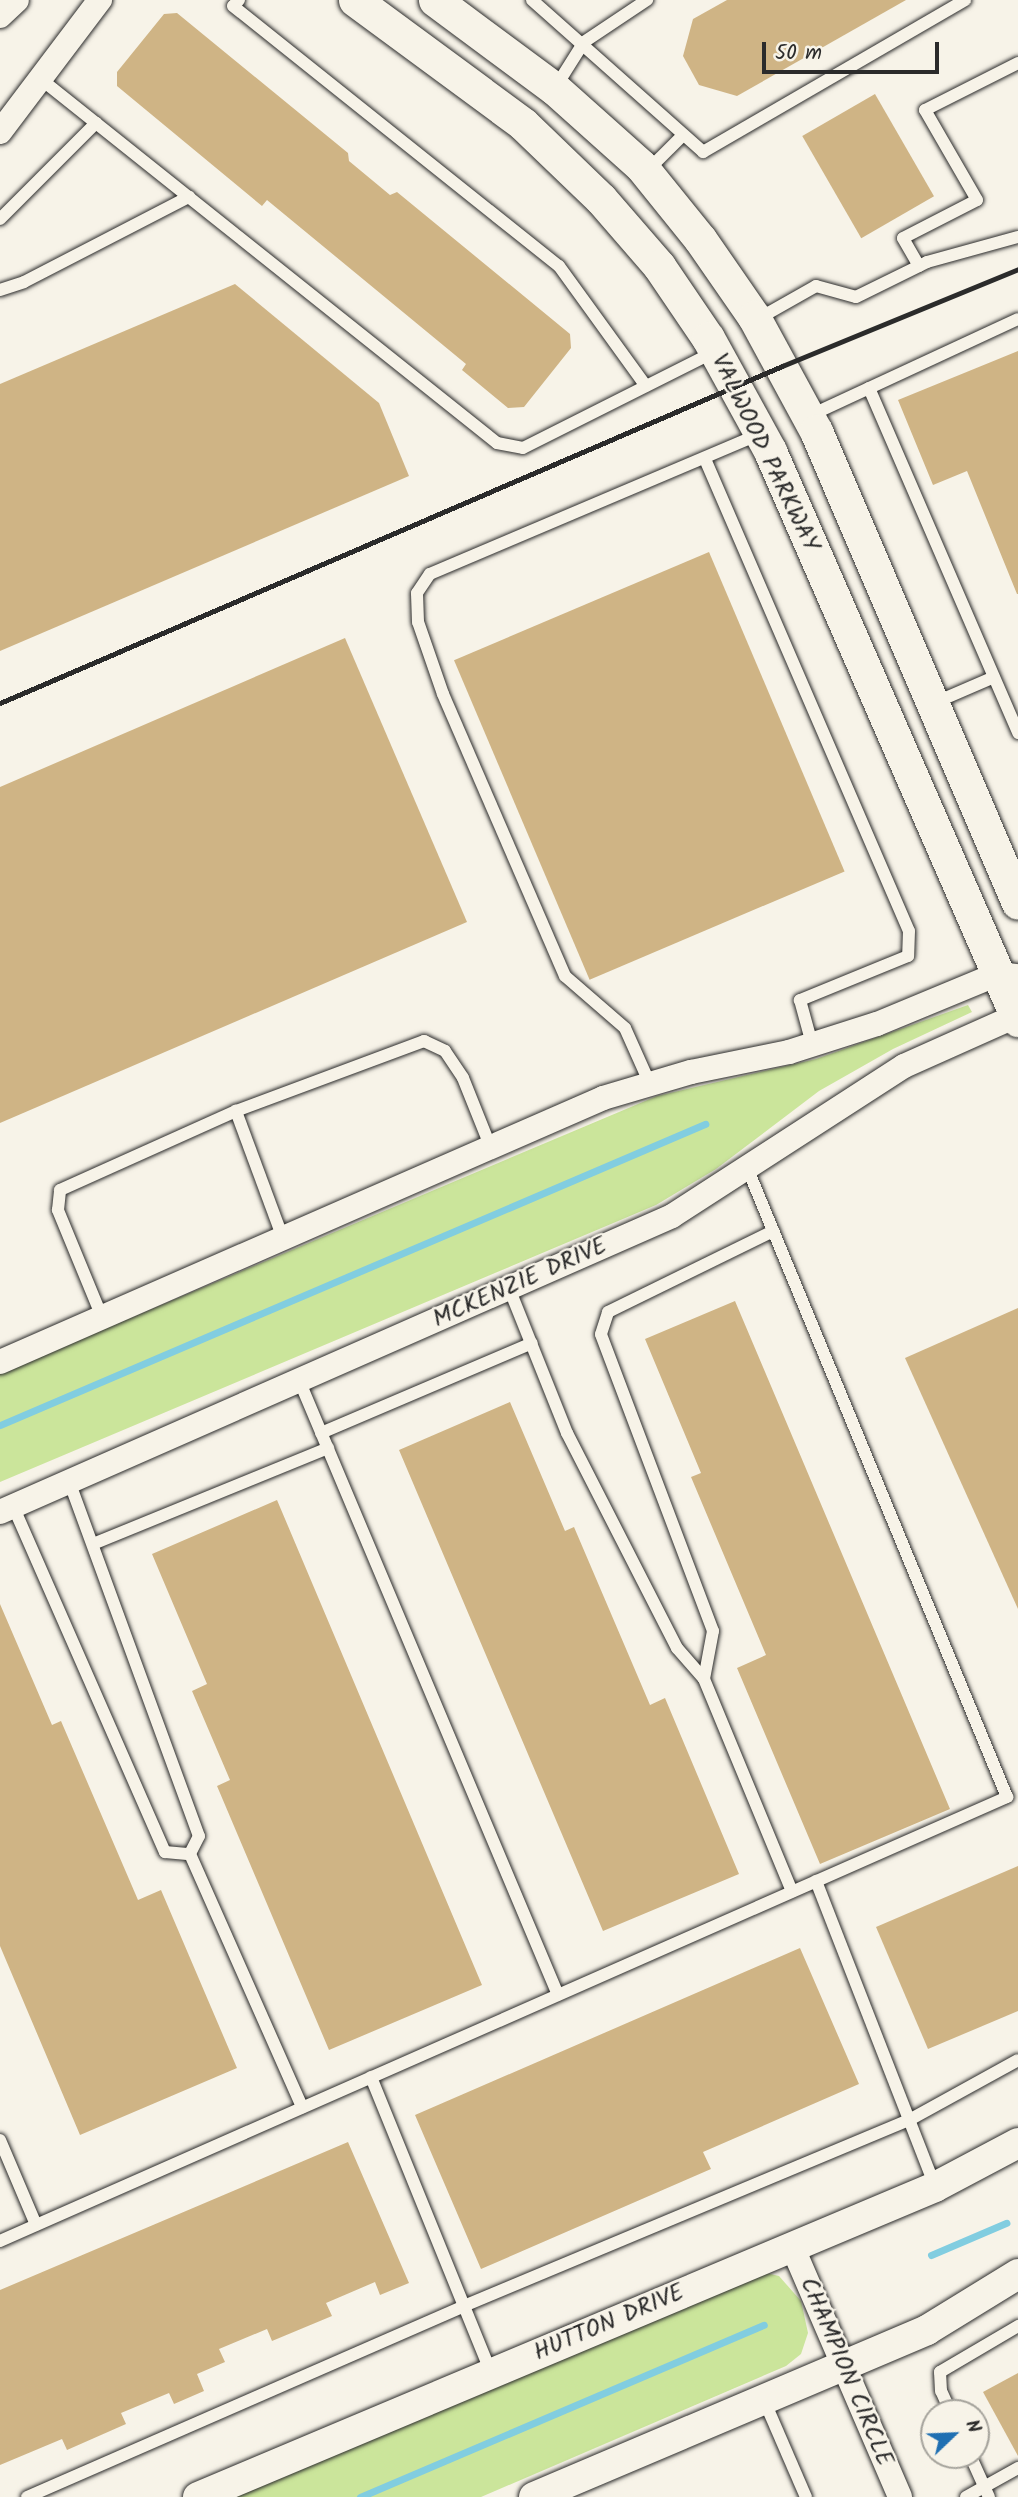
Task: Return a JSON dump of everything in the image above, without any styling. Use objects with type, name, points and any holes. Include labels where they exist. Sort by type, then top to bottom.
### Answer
[{"type":"main road","name":"VALWOOD PARKWAY","points":[[355,0],[523,124],[601,199],[659,266],[716,351],[760,434],[1008,975],[1018,1017]]},
{"type":"main road","name":"VALWOOD PARKWAY","points":[[435,0],[555,89],[646,172],[700,239],[756,320],[808,416],[1018,903]]},
{"type":"main road","points":[[523,124],[555,89]]},
{"type":"street","points":[[0,16],[17,0]]},
{"type":"street","points":[[0,132],[100,0]]},
{"type":"street","points":[[0,1362],[284,1241],[603,1098],[812,1044],[877,1024],[1008,975]]},
{"type":"street","name":"MCKENZIE DRIVE","points":[[7,1509],[672,1216],[748,1170],[847,1100],[904,1066],[1018,1017]]},
{"type":"street","name":"HUTTON DRIVE","points":[[198,2497],[935,2187],[1018,2143]]},
{"type":"street","name":"CHAMPION CIRCLE","points":[[792,2246],[900,2497]]},
{"type":"street","points":[[534,2497],[927,2330],[1018,2274]]},
{"type":"lane","points":[[239,0],[233,6],[559,266],[646,386]]},
{"type":"lane","points":[[532,0],[584,42],[681,136],[703,152],[965,0]]},
{"type":"lane","points":[[555,89],[584,42],[647,0]]},
{"type":"lane","points":[[919,266],[903,238],[977,200],[925,110],[1018,63]]},
{"type":"lane","points":[[42,80],[497,443],[523,448],[716,351]]},
{"type":"lane","points":[[0,219],[96,123]]},
{"type":"lane","points":[[646,172],[681,136]]},
{"type":"lane","points":[[0,290],[189,197]]},
{"type":"lane","points":[[756,320],[816,286],[856,297],[919,266],[1018,237]]},
{"type":"lane","points":[[808,416],[1018,319]]},
{"type":"lane","points":[[869,388],[1018,733]]},
{"type":"lane","points":[[650,1084],[625,1028],[565,976],[443,694],[418,622],[417,593],[430,574],[760,434]]},
{"type":"lane","points":[[705,458],[909,931],[908,956],[800,999],[812,1044]]},
{"type":"lane","points":[[934,703],[994,677]]},
{"type":"lane","points":[[102,1317],[58,1210],[60,1190],[236,1111],[424,1041],[446,1051],[463,1078],[491,1148]]},
{"type":"lane","points":[[236,1111],[284,1241]]},
{"type":"lane","points":[[0,2241],[1012,1795],[748,1170]]},
{"type":"lane","points":[[704,1679],[713,1631],[601,1334],[608,1312],[773,1231]]},
{"type":"lane","points":[[509,1288],[568,1433],[671,1637],[704,1679],[792,1891]]},
{"type":"lane","points":[[321,1433],[532,1343]]},
{"type":"lane","points":[[299,1380],[558,1995]]},
{"type":"lane","points":[[93,1544],[328,1448]]},
{"type":"lane","points":[[69,1481],[199,1836],[190,1854]]},
{"type":"lane","points":[[7,1509],[165,1852],[190,1854]]},
{"type":"lane","points":[[190,1854],[302,2108]]},
{"type":"lane","points":[[816,1881],[935,2187]]},
{"type":"lane","points":[[27,2497],[464,2306],[909,2120],[1018,2060]]},
{"type":"lane","points":[[371,2077],[491,2373]]},
{"type":"lane","points":[[0,2140],[36,2225]]},
{"type":"lane","points":[[945,2399],[941,2391],[940,2372],[1018,2326]]},
{"type":"lane","points":[[764,2400],[806,2497]]},
{"type":"lane","points":[[966,2497],[987,2492],[1018,2468]]},
{"type":"lane","points":[[976,2469],[987,2492]]},
{"type":"green space","points":[[968,1005],[972,1012],[893,1049],[819,1091],[716,1169],[656,1205],[0,1482],[0,1373],[657,1096],[816,1059]]},
{"type":"green space","points":[[758,2271],[779,2276],[801,2301],[808,2333],[801,2354],[786,2366],[481,2497],[225,2497]]},
{"type":"building","points":[[727,0],[906,0],[737,96],[699,85],[683,56],[693,19]]},
{"type":"building","points":[[177,13],[348,153],[349,161],[390,195],[397,192],[570,334],[571,348],[524,407],[508,408],[462,370],[466,364],[267,200],[262,206],[117,86],[117,72],[164,14]]},
{"type":"building","points":[[875,94],[934,196],[861,238],[802,136]]},
{"type":"building","points":[[235,284],[379,403],[409,476],[0,651],[0,384]]},
{"type":"building","points":[[1018,351],[1017,594],[967,471],[933,485],[898,400]]},
{"type":"building","points":[[709,552],[845,871],[590,980],[454,660]]},
{"type":"building","points":[[345,638],[467,922],[0,1123],[0,787]]},
{"type":"building","points":[[735,1301],[950,1809],[820,1864],[737,1668],[766,1655],[691,1477],[701,1473],[645,1339]]},
{"type":"building","points":[[1018,1308],[1018,1609],[905,1358]]},
{"type":"building","points":[[510,1402],[565,1531],[574,1527],[650,1705],[665,1698],[739,1874],[603,1931],[399,1450]]},
{"type":"building","points":[[277,1500],[482,1985],[329,2050],[217,1786],[230,1780],[192,1691],[207,1684],[152,1554]]},
{"type":"building","points":[[0,1604],[52,1725],[61,1721],[138,1900],[161,1890],[237,2068],[80,2135],[0,1946]]},
{"type":"building","points":[[1018,1866],[1018,2011],[928,2049],[876,1927]]},
{"type":"building","points":[[800,1948],[859,2084],[703,2152],[711,2169],[481,2269],[415,2115]]},
{"type":"building","points":[[348,2142],[409,2283],[380,2295],[375,2282],[326,2303],[332,2316],[272,2341],[267,2329],[219,2349],[225,2362],[197,2374],[204,2391],[174,2404],[169,2393],[121,2413],[126,2424],[67,2450],[62,2439],[0,2465],[0,2290]]},
{"type":"building","points":[[1018,2373],[1018,2456],[990,2405],[990,2399],[987,2399],[983,2392]]},
{"type":"waterway","points":[[0,1425],[705,1124]]},
{"type":"waterway","points":[[931,2255],[1006,2223]]},
{"type":"waterway","points":[[360,2497],[764,2325]]},
{"type":"railway","points":[[0,703],[782,366],[1018,269]]}]
